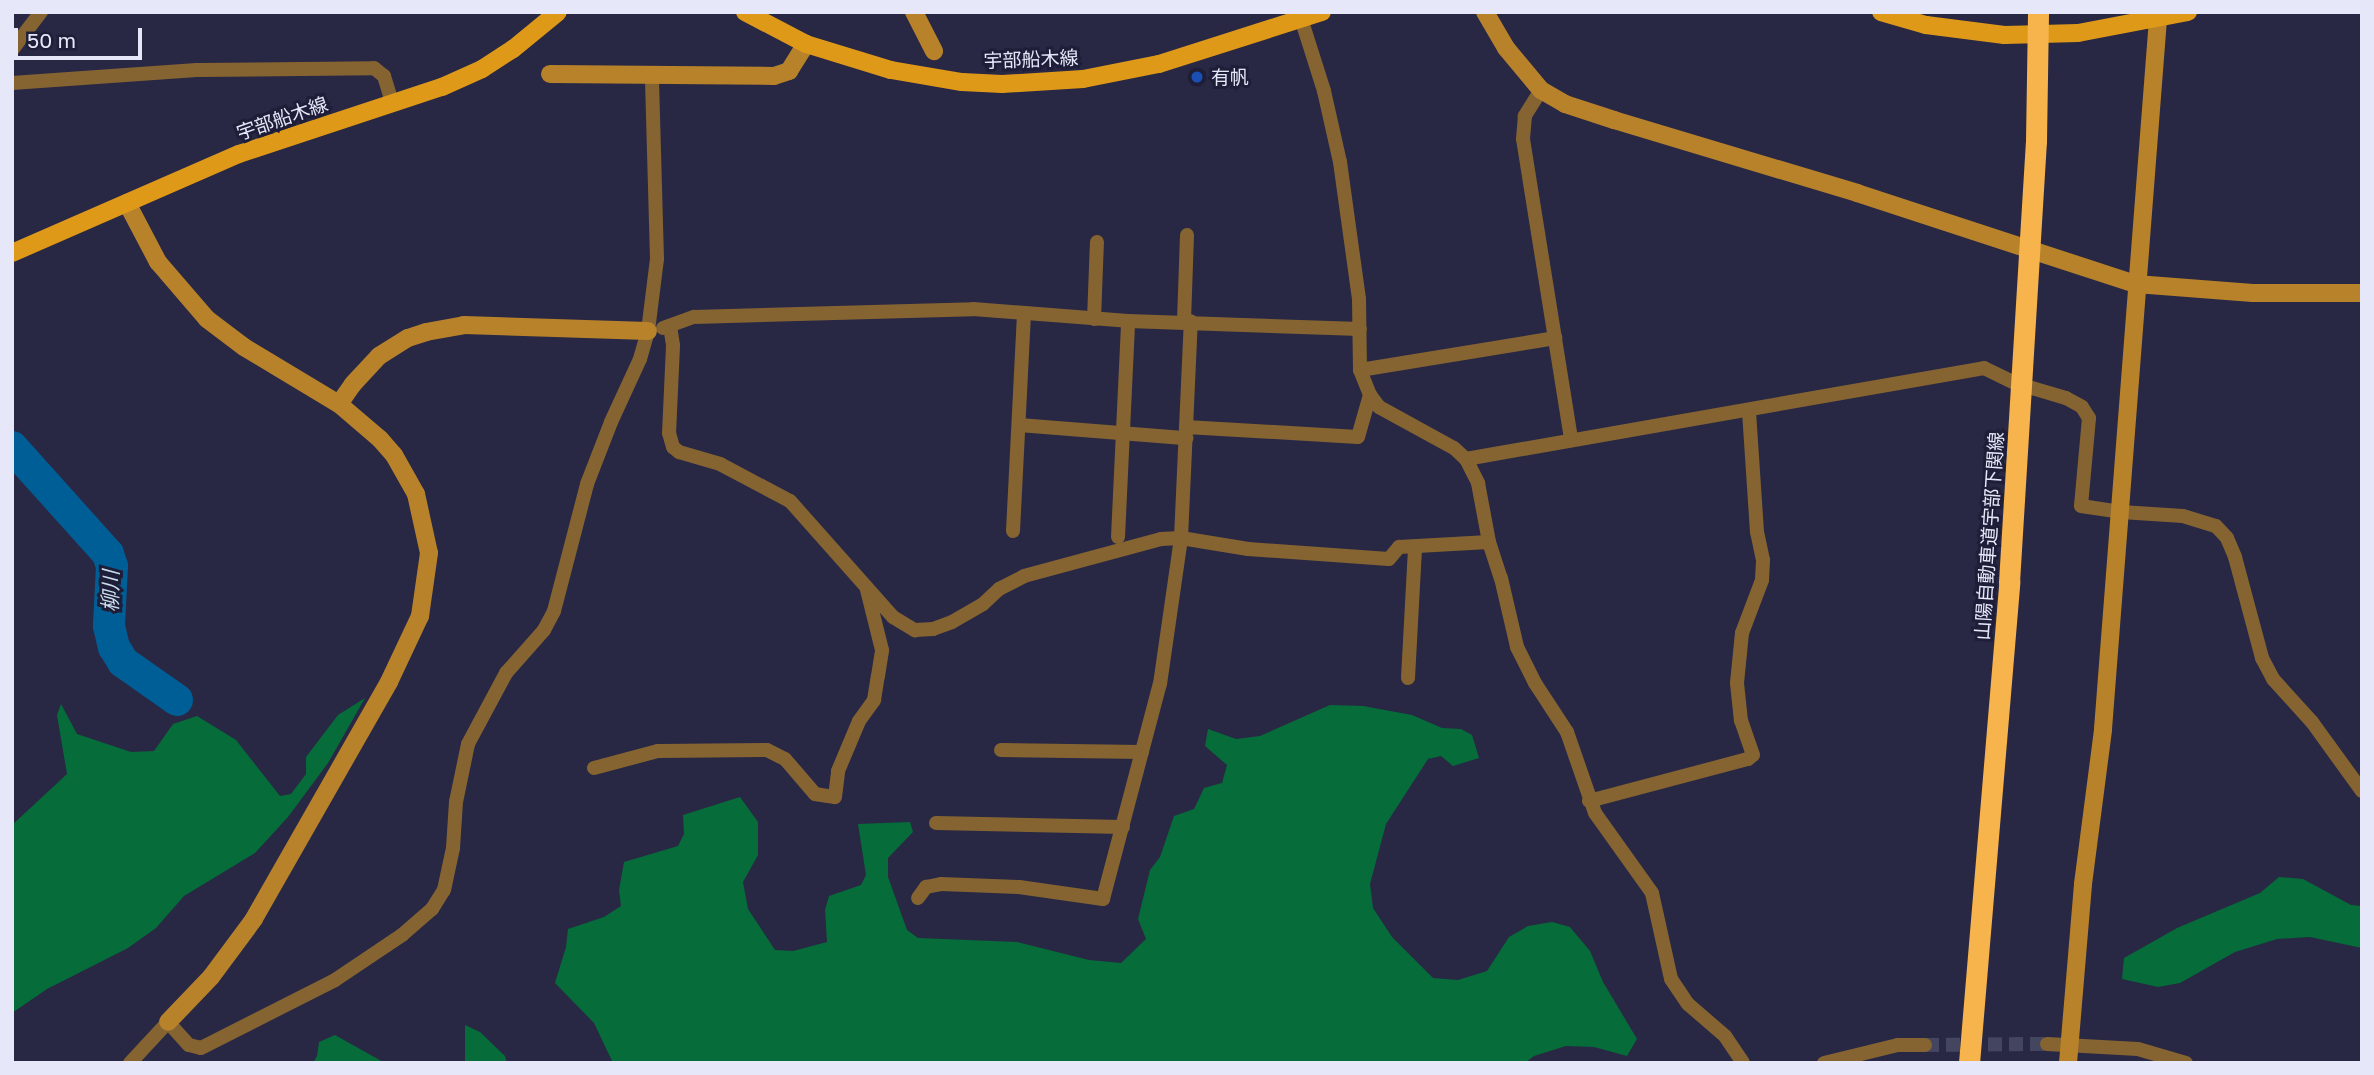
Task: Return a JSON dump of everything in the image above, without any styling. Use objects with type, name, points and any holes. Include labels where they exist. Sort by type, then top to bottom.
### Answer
[{"type":"highway","name":"山陽自動車道宇部下関線","points":[[1969,1063],[2008,582],[2035,155],[2038,12]]},
{"type":"main road","name":"宇部船木線","points":[[12,253],[239,154],[442,87],[482,69],[513,49],[558,12]]},
{"type":"main road","name":"宇部船木線","points":[[745,12],[806,44],[891,70],[962,82],[1045,83],[1159,64],[1300,15],[1322,12]]},
{"type":"main road","points":[[1881,12],[1926,25],[2004,35],[2078,33],[2188,12]]},
{"type":"street","points":[[12,50],[41,12]]},
{"type":"street","points":[[914,12],[934,51]]},
{"type":"street","points":[[1485,12],[1506,48],[1541,90],[1565,104],[1614,120],[1857,193],[2136,284],[2253,293],[2362,293]]},
{"type":"street","points":[[1300,15],[1324,91],[1340,162],[1354,246],[1360,370],[1370,395],[1379,407],[1454,448],[1466,459],[1478,482],[1489,542],[1501,578],[1517,647],[1535,683],[1567,732],[1589,801],[1652,893],[1671,979],[1688,1004],[1725,1036],[1744,1063]]},
{"type":"street","points":[[2068,1063],[2083,884],[2103,729],[2158,19]]},
{"type":"street","points":[[550,74],[783,74],[794,66],[806,44]]},
{"type":"street","points":[[12,83],[197,70],[374,68],[384,76],[392,103]]},
{"type":"street","points":[[168,1022],[189,1045],[195,1048],[209,1046],[335,980],[402,936],[432,909],[444,890],[450,867],[456,802],[468,744],[506,673],[544,629],[554,611],[587,484],[611,422],[640,359],[648,331],[657,259],[652,75]]},
{"type":"street","points":[[1541,90],[1525,116],[1523,139],[1572,440]]},
{"type":"street","points":[[127,203],[158,262],[207,319],[253,353],[340,404],[387,447],[416,494],[429,553],[420,616],[399,664],[254,919],[211,978],[130,1063]]},
{"type":"street","points":[[918,898],[926,887],[941,884],[1019,887],[1103,899],[1160,684],[1181,538],[1186,433],[1186,235]]},
{"type":"street","points":[[1094,319],[1097,242]]},
{"type":"street","points":[[340,404],[353,384],[379,356],[408,338],[464,324],[648,331],[694,317],[973,309],[1128,321],[1360,328]]},
{"type":"street","points":[[1013,531],[1024,314]]},
{"type":"street","points":[[1118,537],[1128,321]]},
{"type":"street","points":[[670,326],[674,346],[669,432],[673,447],[679,452],[720,464],[790,501],[893,617],[915,629],[933,629],[972,610],[999,589],[1024,576],[1136,544],[1181,538],[1248,549],[1389,559],[1399,547],[1489,542]]},
{"type":"street","points":[[1360,370],[1555,338]]},
{"type":"street","points":[[1466,459],[1984,368],[2015,383],[2066,398],[2082,407],[2089,418],[2081,506],[2120,512],[2183,516],[2217,526],[2227,538],[2235,557],[2262,658],[2273,679],[2312,722],[2362,791]]},
{"type":"street","points":[[1019,425],[1124,431],[1358,437],[1370,395]]},
{"type":"street","points":[[1589,801],[1748,759],[1753,755],[1741,721],[1737,683],[1742,632],[1762,580],[1763,560],[1757,532],[1749,410]]},
{"type":"street","points":[[1409,678],[1415,547]]},
{"type":"street","points":[[594,768],[658,751],[767,750],[785,759],[815,794],[835,797],[838,771],[859,721],[874,700],[878,676],[882,650],[867,590]]},
{"type":"street","points":[[1001,750],[1142,752]]},
{"type":"street","points":[[936,823],[1123,827]]},
{"type":"street","points":[[2047,1044],[2138,1049],[2186,1063]]},
{"type":"street","points":[[1824,1063],[1898,1045],[1925,1045]]},
{"type":"green space","points":[[365,698],[328,763],[288,817],[255,853],[184,896],[156,928],[128,948],[47,989],[12,1013],[12,825],[67,774],[57,715],[61,704],[77,734],[131,752],[154,751],[173,724],[197,716],[236,740],[280,796],[291,794],[306,774],[306,757],[338,715]]},
{"type":"green space","points":[[1330,705],[1363,706],[1412,715],[1442,728],[1461,729],[1472,735],[1479,758],[1453,766],[1441,756],[1428,759],[1386,824],[1370,884],[1373,908],[1392,937],[1433,978],[1458,980],[1487,971],[1509,937],[1528,926],[1552,922],[1570,927],[1590,951],[1603,982],[1637,1039],[1627,1056],[1594,1047],[1566,1046],[1534,1056],[1525,1063],[613,1063],[594,1023],[555,983],[566,947],[568,929],[604,917],[621,906],[619,890],[624,862],[678,846],[684,834],[683,815],[740,797],[758,822],[758,855],[743,882],[748,909],[775,950],[793,951],[827,942],[825,910],[829,896],[861,885],[866,875],[858,824],[910,822],[913,832],[888,858],[888,877],[907,930],[918,938],[1017,942],[1089,960],[1121,963],[1146,939],[1138,919],[1150,870],[1160,857],[1174,816],[1194,809],[1204,788],[1222,783],[1227,765],[1205,746],[1208,729],[1236,739],[1260,736]]},
{"type":"green space","points":[[2279,877],[2303,879],[2351,905],[2362,906],[2362,948],[2310,937],[2277,939],[2235,952],[2180,983],[2158,987],[2122,979],[2124,958],[2177,928],[2260,893]]},
{"type":"green space","points":[[465,1025],[480,1032],[505,1056],[507,1063],[465,1063]]},
{"type":"green space","points":[[335,1035],[385,1063],[313,1063],[319,1042]]},
{"type":"waterway","name":"柳川","points":[[12,447],[108,554],[112,566],[109,626],[114,647],[123,662],[177,700]]},
{"type":"tunnel","points":[[1925,1045],[2047,1044]]},
{"type":"place","name":"有帆","points":[[1197,77]]}]
